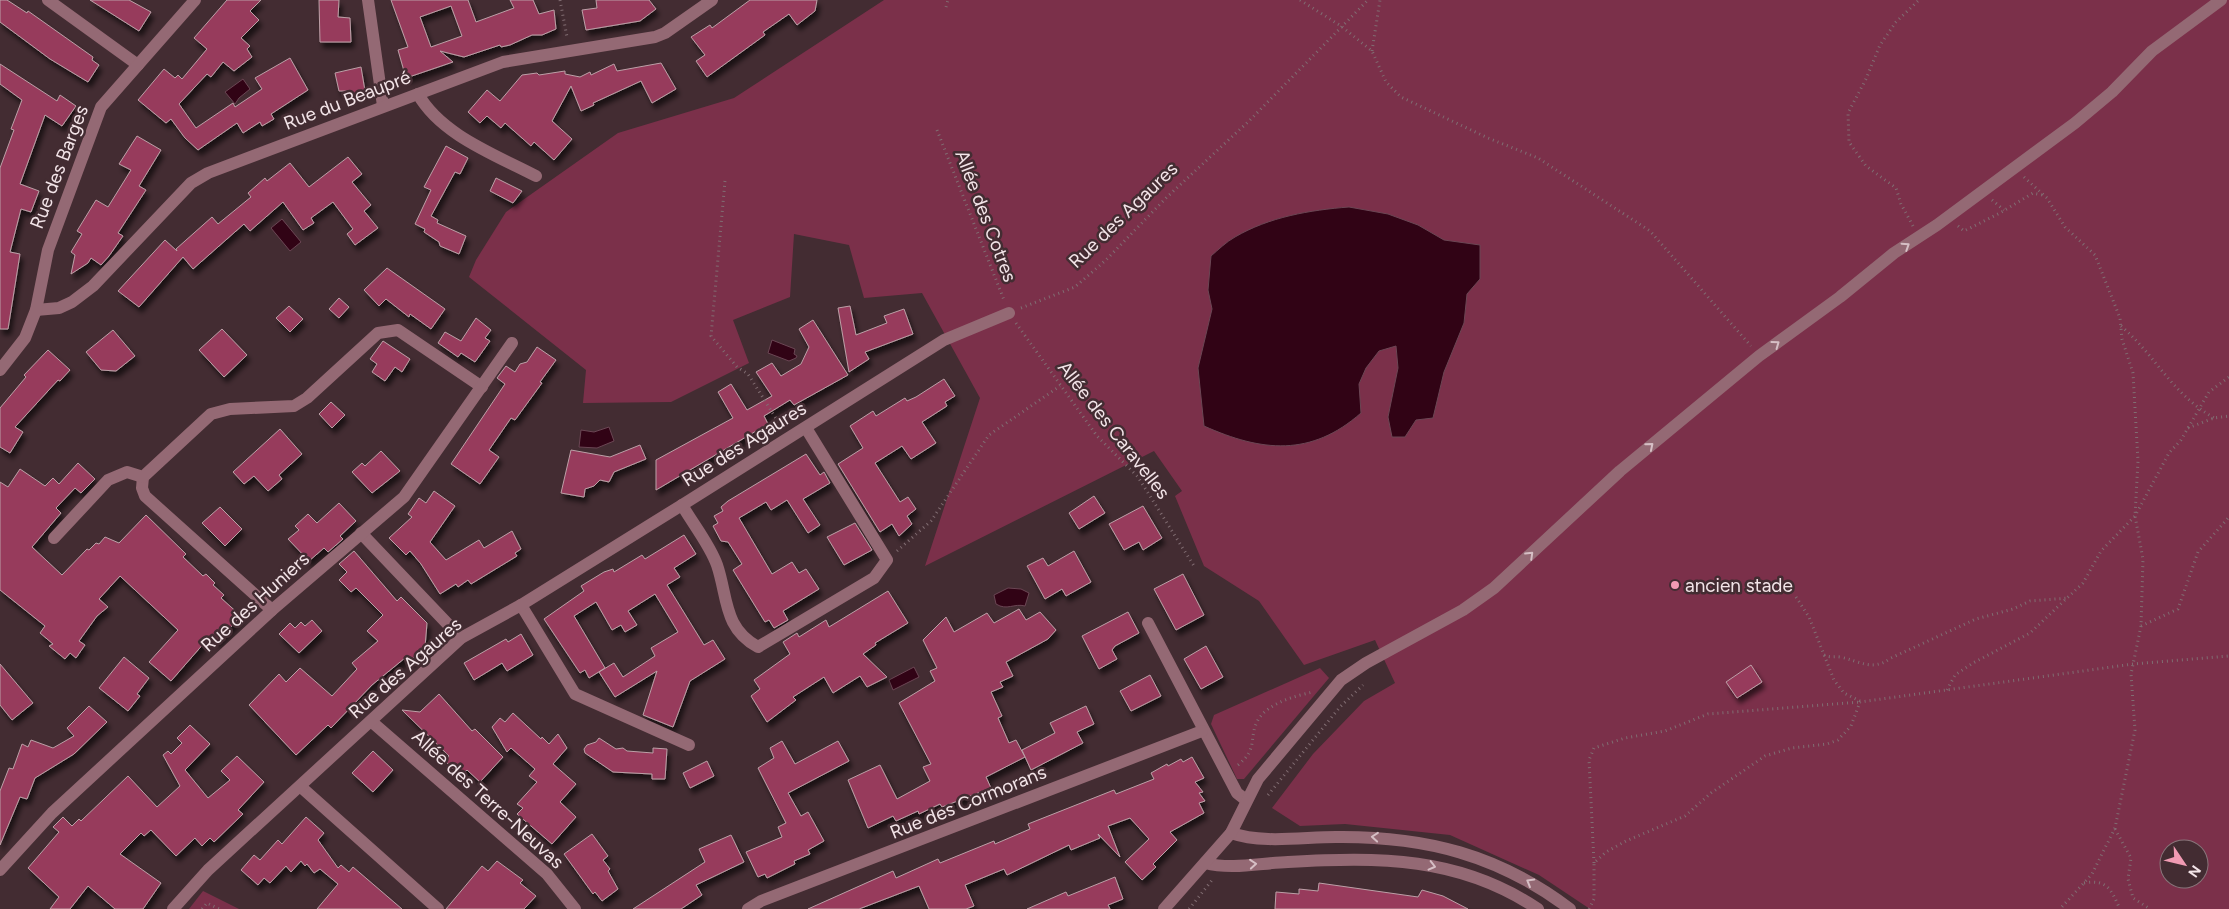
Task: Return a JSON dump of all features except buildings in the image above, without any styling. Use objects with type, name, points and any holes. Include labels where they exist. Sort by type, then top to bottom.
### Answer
[{"type":"street","points":[[48,0],[138,65]]},
{"type":"street","name":"Rue des Barges","points":[[0,370],[25,338],[36,310],[48,250],[101,107],[195,0]]},
{"type":"street","points":[[368,0],[383,106]]},
{"type":"street","name":"Rue du Beaupré","points":[[36,310],[59,308],[72,302],[93,286],[191,183],[208,173],[503,62],[655,38],[712,0]]},
{"type":"street","points":[[1164,909],[1231,833],[1258,779],[1341,680],[1366,663],[1462,610],[1494,588],[1620,472],[1759,356],[1840,297],[1894,254],[2017,167],[2075,123],[2112,92],[2152,51],[2221,0]]},
{"type":"street","points":[[418,94],[425,107],[461,135],[536,176]]},
{"type":"street","name":"Rue des Agaures","points":[[174,909],[208,870],[372,722],[461,638],[521,605],[682,506],[944,340],[1009,313]]},
{"type":"street","points":[[143,477],[212,414],[230,409],[294,406],[307,398],[378,332],[398,330],[482,387]]},
{"type":"street","name":"Rue des Huniers","points":[[0,870],[52,813],[272,610],[411,490],[512,344]]},
{"type":"street","points":[[682,506],[717,565],[724,601],[742,639],[758,647],[874,578],[887,560],[806,428]]},
{"type":"street","points":[[54,538],[108,480],[127,472],[143,477]]},
{"type":"street","points":[[143,477],[145,496],[272,610]]},
{"type":"street","points":[[362,533],[461,638]]},
{"type":"street","points":[[521,605],[575,694],[689,745]]},
{"type":"street","points":[[1148,624],[1202,731],[1237,792],[1246,800]]},
{"type":"street","name":"Allée des Terre-Neuvas","points":[[372,722],[547,874],[575,909]]},
{"type":"street","name":"Rue des Cormorans","points":[[748,909],[761,902],[1202,731]]},
{"type":"street","points":[[301,787],[438,909]]},
{"type":"street","points":[[1231,833],[1253,838],[1365,836],[1415,841],[1467,853],[1523,878],[1550,894],[1570,909]]},
{"type":"street","points":[[1205,863],[1222,868],[1276,862],[1362,858],[1412,861],[1462,873],[1514,894],[1538,909]]},
{"type":"path","points":[[560,0],[570,52]]},
{"type":"path","points":[[946,7],[948,0]]},
{"type":"path","points":[[1300,0],[1341,26],[1372,50],[1386,82],[1401,97],[1488,138],[1538,158],[1650,231],[1759,356]]},
{"type":"path","name":"Rue des Agaures","points":[[1009,313],[1074,287],[1106,260],[1167,197],[1249,121],[1368,0]]},
{"type":"path","points":[[1372,50],[1380,0]]},
{"type":"path","points":[[1919,0],[1896,22],[1880,45],[1866,79],[1848,113],[1848,142],[1866,166],[1896,188],[1900,204],[1920,237]]},
{"type":"path","name":"Allée des Cotres","points":[[937,130],[1009,313]]},
{"type":"path","points":[[2017,167],[2021,174],[2046,197],[2065,227],[2095,255],[2120,318],[2122,339],[2132,373],[2138,461],[2135,516],[2143,559],[2141,626],[2133,664],[2135,730],[2114,828],[2092,874],[2060,909]]},
{"type":"path","points":[[725,181],[711,336],[737,367],[748,374],[789,439]]},
{"type":"path","points":[[1998,192],[1990,198],[2004,210]]},
{"type":"path","points":[[1961,220],[1955,224],[1964,231],[2032,193],[2046,197]]},
{"type":"path","name":"Allée des Caravelles","points":[[1009,313],[1097,436],[1138,477],[1194,566]]},
{"type":"path","points":[[2121,325],[2132,335],[2183,397],[2214,418]]},
{"type":"path","points":[[1946,690],[1956,675],[1973,663],[2030,633],[2083,583],[2102,551],[2135,516],[2169,453],[2181,440],[2208,392],[2229,377]]},
{"type":"path","points":[[887,560],[931,521],[989,435],[1060,386]]},
{"type":"path","points":[[2188,428],[2214,418],[2229,416]]},
{"type":"path","points":[[2141,626],[2178,609],[2198,552],[2229,517]]},
{"type":"path","points":[[1796,597],[1809,617],[1834,680],[1844,693],[1860,702]]},
{"type":"path","points":[[1824,655],[1830,658],[1838,657],[1870,666],[1882,664],[1891,658],[1976,619],[2013,609],[2030,601],[2068,598]]},
{"type":"path","points":[[1589,909],[1594,899],[1589,760],[1594,748],[1625,738],[1665,731],[1708,714],[1860,702],[2133,664],[2229,656]]},
{"type":"path","points":[[1266,797],[1340,707],[1366,683]]},
{"type":"path","points":[[1227,773],[1246,758],[1251,751],[1258,721],[1264,714],[1292,697],[1314,692],[1319,685]]},
{"type":"path","points":[[1594,863],[1606,852],[1626,840],[1685,816],[1711,793],[1765,756],[1792,748],[1827,744],[1838,740],[1851,726],[1860,702]]},
{"type":"path","points":[[2114,828],[2131,858],[2128,879],[2134,898],[2150,909]]},
{"type":"path","points":[[2084,883],[2094,881],[2107,886],[2113,892],[2120,909]]},
{"type":"path","points":[[202,909],[207,903],[218,909]]},
{"type":"shaded area","points":[[884,0],[2229,0],[2229,909],[1590,909],[1539,875],[1450,835],[1345,824],[1300,826],[1272,808],[1313,754],[1364,701],[1395,683],[1375,640],[1304,665],[1259,601],[1204,566],[1175,496],[1182,491],[1154,451],[925,566],[980,398],[922,293],[864,298],[849,245],[794,234],[790,297],[733,320],[749,363],[671,402],[583,403],[586,370],[469,277],[476,260],[506,212],[618,133],[734,98]]},
{"type":"shaded area","points":[[243,79],[250,89],[235,104],[225,92]]},
{"type":"shaded area","points":[[1349,207],[1388,214],[1418,225],[1444,240],[1480,245],[1480,279],[1467,294],[1464,323],[1444,372],[1433,418],[1416,420],[1405,437],[1392,437],[1388,417],[1398,368],[1396,346],[1379,351],[1366,368],[1359,384],[1361,413],[1324,437],[1286,446],[1266,445],[1225,435],[1204,426],[1198,368],[1212,309],[1208,290],[1211,256],[1232,239],[1262,224],[1320,210]]},
{"type":"shaded area","points":[[282,219],[301,242],[290,251],[271,228]]},
{"type":"shaded area","points":[[772,340],[795,349],[794,354],[797,356],[796,358],[789,361],[768,353]]},
{"type":"shaded area","points":[[609,427],[614,441],[597,448],[579,447],[581,430],[594,432]]},
{"type":"shaded area","points":[[1008,588],[1021,589],[1029,593],[1025,606],[1004,607],[996,604],[994,595]]},
{"type":"shaded area","points":[[914,667],[919,677],[893,690],[889,680]]},
{"type":"shaded area","points":[[1320,668],[1329,678],[1244,779],[1237,779],[1211,724],[1214,715]]},
{"type":"shaded area","points":[[203,891],[239,909],[189,909]]},
{"type":"place","name":"ancien stade","points":[[1675,585]]}]
